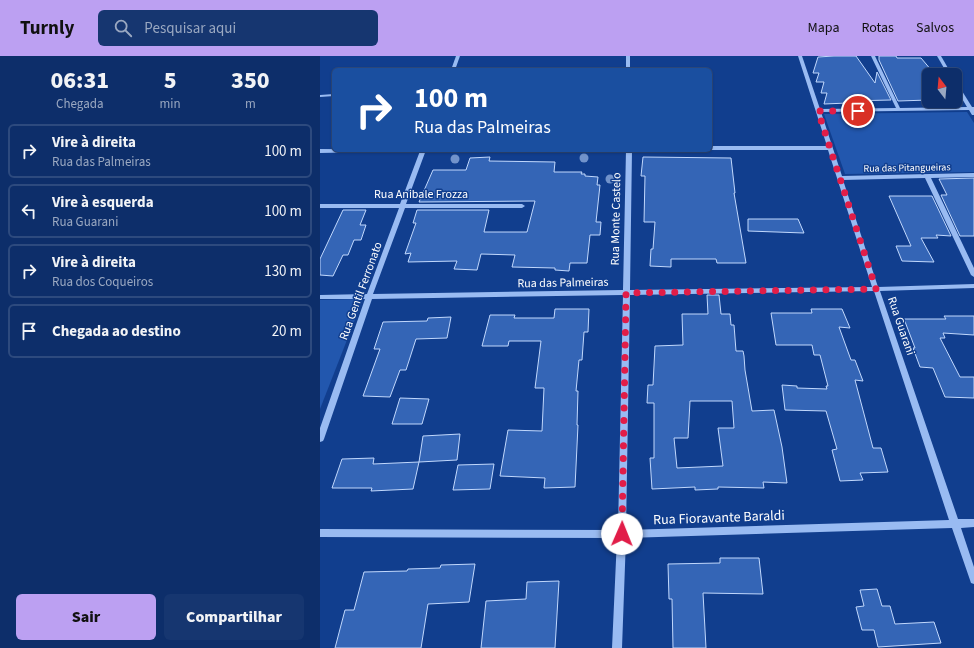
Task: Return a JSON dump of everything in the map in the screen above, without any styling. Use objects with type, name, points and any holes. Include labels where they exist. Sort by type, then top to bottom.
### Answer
[{"type":"street","points":[[454,68],[458,56]]},
{"type":"street","points":[[628,56],[628,68]]},
{"type":"street","name":"Rua Guarani","points":[[800,56],[829,148],[974,580]]},
{"type":"street","points":[[873,56],[898,110]]},
{"type":"street","points":[[938,56],[946,68]]},
{"type":"street","points":[[962,93],[972,108],[974,114]]},
{"type":"street","points":[[320,96],[332,95]]},
{"type":"street","points":[[818,111],[972,108]]},
{"type":"street","points":[[712,148],[829,148]]},
{"type":"street","points":[[320,151],[332,151]]},
{"type":"street","name":"Rua Gentil Ferronato","points":[[320,439],[422,152]]},
{"type":"street","name":"Rua Monte Castelo","points":[[617,648],[622,534],[629,152]]},
{"type":"street","name":"Rua das Pitangueiras","points":[[840,178],[974,175]]},
{"type":"street","points":[[927,176],[974,275]]},
{"type":"street","name":"Rua Anibale Frozza","points":[[320,206],[522,206]]},
{"type":"street","name":"Rua das Palmeiras","points":[[320,297],[876,289],[974,286]]},
{"type":"street","name":"Rua Fioravante Baraldi","points":[[320,533],[622,534],[974,523]]},
{"type":"shaded area","points":[[967,112],[974,123],[974,172],[845,174],[824,114]]},
{"type":"shaded area","points":[[363,299],[320,409],[320,300]]},
{"type":"building","points":[[856,56],[875,83],[877,72],[891,100],[847,101],[848,103],[824,104],[827,93],[821,93],[824,82],[816,82],[819,73],[813,73],[818,57]]},
{"type":"building","points":[[879,56],[921,58],[929,68],[922,68],[922,100],[898,101],[879,60]]},
{"type":"building","points":[[490,157],[489,161],[555,162],[554,172],[582,172],[581,174],[585,174],[585,176],[598,177],[597,185],[600,185],[596,222],[601,222],[600,235],[590,235],[587,263],[570,263],[569,271],[555,270],[555,268],[512,267],[515,255],[481,254],[477,270],[454,269],[457,261],[408,262],[411,253],[405,254],[416,223],[413,223],[417,210],[489,210],[484,232],[527,232],[535,201],[419,202],[433,170],[466,170],[470,158]]},
{"type":"building","points":[[643,157],[731,158],[734,193],[746,263],[717,263],[716,259],[671,259],[671,267],[650,266],[655,222],[644,222],[645,176],[641,176]]},
{"type":"building","points":[[974,178],[974,236],[960,236],[941,195],[947,195],[939,179]]},
{"type":"building","points":[[889,196],[932,196],[951,236],[936,235],[938,238],[921,238],[934,262],[902,261],[896,246],[911,246]]},
{"type":"building","points":[[343,210],[366,210],[360,225],[366,225],[361,240],[354,240],[348,255],[343,255],[333,276],[320,275],[320,259]]},
{"type":"building","points":[[748,219],[798,219],[804,233],[748,231]]},
{"type":"building","points":[[707,295],[719,295],[721,314],[730,314],[731,325],[734,325],[736,351],[743,351],[752,411],[774,410],[782,447],[787,483],[763,482],[764,488],[718,487],[718,489],[695,490],[695,487],[652,489],[650,458],[654,458],[654,403],[647,403],[648,385],[653,385],[655,346],[683,345],[682,314],[708,314]],"holes":[[[690,401],[732,401],[734,428],[718,428],[723,466],[677,468],[674,438],[688,438]]]},
{"type":"building","points":[[555,309],[589,309],[588,332],[584,332],[582,360],[579,360],[576,391],[578,391],[578,425],[575,487],[544,488],[545,478],[500,476],[508,430],[542,431],[544,388],[535,388],[541,341],[509,341],[508,346],[482,346],[490,315],[515,315],[514,318],[554,318]]},
{"type":"building","points":[[811,309],[842,309],[850,328],[839,327],[851,360],[855,360],[863,381],[855,380],[873,448],[881,448],[888,472],[860,473],[863,480],[840,481],[832,450],[837,449],[826,411],[785,410],[782,385],[797,386],[797,388],[827,389],[826,386],[828,386],[820,355],[814,355],[812,345],[776,345],[771,313],[812,313]]},
{"type":"building","points":[[944,316],[974,316],[974,335],[943,333],[945,338],[940,338],[960,377],[974,377],[974,398],[945,397],[933,368],[920,367],[913,348],[915,348],[904,319],[946,319]]},
{"type":"building","points":[[451,317],[447,338],[416,339],[406,370],[400,370],[390,397],[363,396],[380,349],[374,349],[383,322],[427,321],[428,318]]},
{"type":"building","points":[[400,398],[429,399],[422,424],[392,424]]},
{"type":"building","points":[[460,434],[457,460],[419,462],[423,436]]},
{"type":"building","points":[[374,458],[373,464],[419,462],[413,489],[371,491],[372,488],[332,488],[342,459]]},
{"type":"building","points":[[494,464],[490,489],[453,490],[458,465]]},
{"type":"building","points":[[720,558],[759,558],[763,594],[703,593],[706,648],[673,648],[672,599],[669,599],[668,564],[720,563]]},
{"type":"building","points":[[475,564],[469,602],[428,604],[421,648],[335,648],[345,610],[354,610],[364,572],[407,571],[408,569],[440,568],[441,565]]},
{"type":"building","points":[[559,581],[555,648],[481,648],[486,601],[526,599],[527,582]]},
{"type":"building","points":[[877,589],[882,606],[890,606],[895,624],[934,622],[941,643],[878,647],[874,630],[862,630],[856,607],[864,606],[860,590]]},
{"type":"route","points":[[622,534],[626,293],[876,289],[818,111],[858,111]]}]
